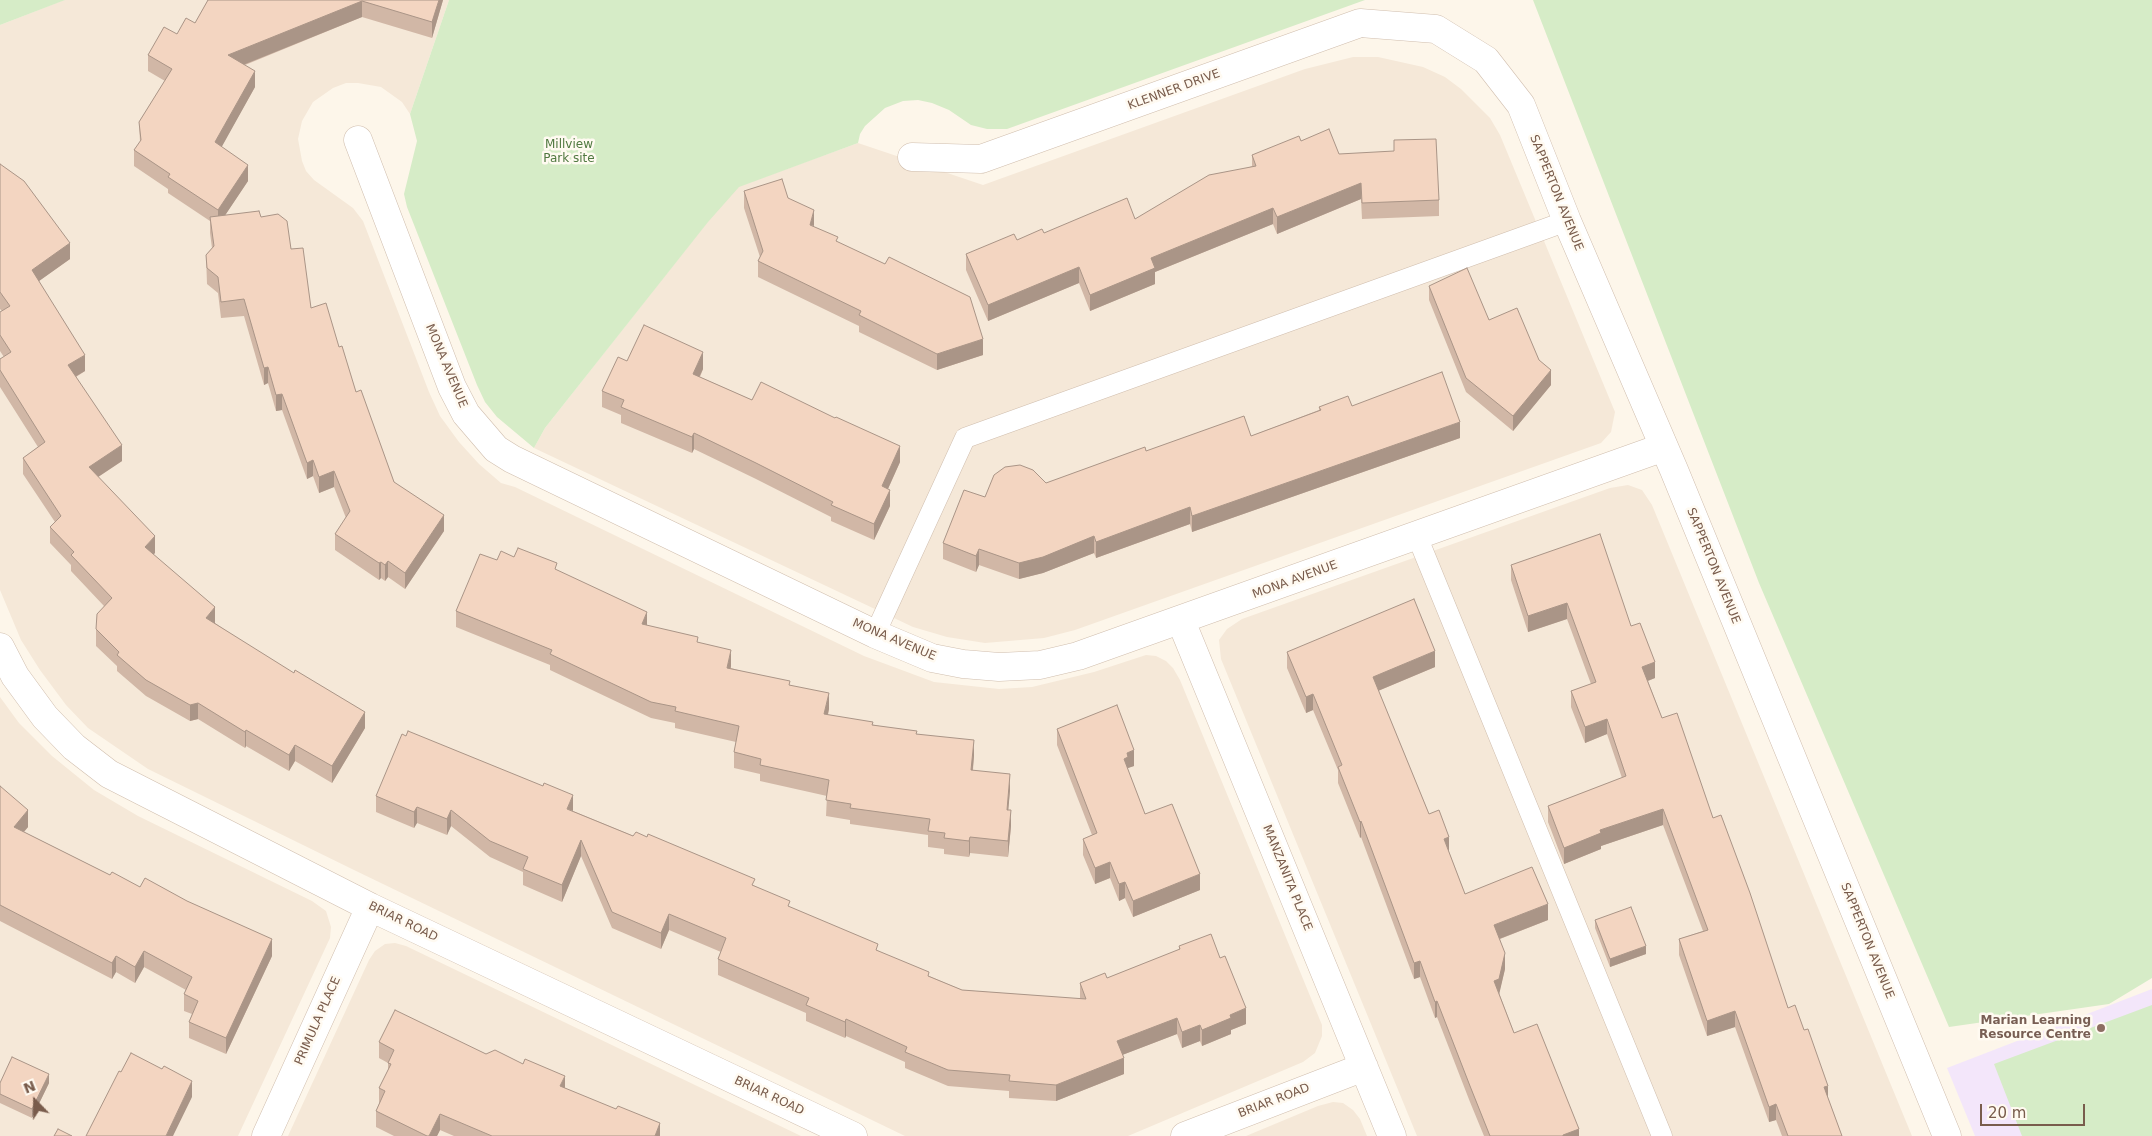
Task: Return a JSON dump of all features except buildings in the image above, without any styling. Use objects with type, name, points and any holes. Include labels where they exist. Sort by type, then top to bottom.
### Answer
[{"type":"street","name":"KLENNER DRIVE","points":[[912,157],[980,159],[1360,23],[1436,29]]},
{"type":"street","name":"SAPPERTON AVENUE","points":[[1436,29],[1486,60],[1520,106],[1664,447],[1947,1136]]},
{"type":"street","name":"MONA AVENUE","points":[[358,140],[452,387],[466,414],[496,449],[512,459],[875,634],[932,658],[963,664],[999,667],[1040,665],[1078,656],[1181,621],[1664,447]]},
{"type":"street","name":"MANZANITA PLACE","points":[[1181,621],[1392,1136]]},
{"type":"street","name":"BRIAR ROAD","points":[[0,648],[16,676],[45,718],[74,747],[110,774],[370,907],[853,1136]]},
{"type":"street","name":"PRIMULA PLACE","points":[[266,1136],[370,907]]},
{"type":"street","name":"BRIAR ROAD","points":[[1185,1136],[1364,1067]]},
{"type":"lane","points":[[875,634],[964,438],[1567,221]]},
{"type":"lane","points":[[1417,536],[1662,1136]]},
{"type":"shaded area","points":[[64,0],[449,0],[410,114],[402,102],[381,87],[346,83],[333,88],[313,102],[302,121],[298,139],[306,171],[314,180],[353,208],[363,221],[429,392],[440,416],[459,442],[479,464],[501,483],[515,487],[864,656],[934,682],[999,689],[1032,687],[1094,672],[1146,655],[1156,656],[1166,661],[1180,680],[1322,1025],[1322,1036],[1315,1053],[1303,1062],[1128,1136],[905,1136],[148,769],[88,728],[66,705],[40,670],[21,640],[0,590],[0,25]]},
{"type":"shaded area","points":[[1353,57],[1378,57],[1423,67],[1445,77],[1461,89],[1490,118],[1500,135],[1615,412],[1611,432],[1601,443],[1075,630],[1044,638],[985,643],[947,637],[913,627],[534,448],[545,428],[734,188],[858,143],[983,185],[1305,69]]},
{"type":"shaded area","points":[[1628,485],[1642,490],[1652,505],[1912,1136],[1417,1136],[1221,659],[1219,640],[1227,629],[1242,619],[1610,488]]},
{"type":"shaded area","points":[[0,697],[19,723],[52,756],[94,790],[138,816],[312,901],[326,911],[331,927],[330,938],[238,1136],[0,1136]]},
{"type":"shaded area","points":[[395,943],[406,946],[801,1136],[288,1136],[369,960],[375,951],[385,944]]},
{"type":"shaded area","name":"Marian Learning Resource Centre","points":[[2152,989],[2152,1136],[1975,1136],[1947,1068]]},
{"type":"shaded area","points":[[1333,1102],[1343,1103],[1353,1110],[1360,1119],[1367,1136],[1246,1136],[1318,1106]]},
{"type":"green space","points":[[0,0],[65,0],[0,25]]},
{"type":"green space","name":"Millview Park site","points":[[449,0],[1365,0],[1007,129],[987,129],[971,125],[949,110],[918,100],[903,101],[885,108],[865,126],[860,134],[858,143],[739,187],[708,222],[545,428],[534,448],[497,417],[485,402],[407,207],[404,194],[417,141],[410,114]]},
{"type":"green space","points":[[1533,0],[2152,0],[2152,978],[2109,1004],[1949,1027],[1759,583]]},
{"type":"green space","name":"Marian Learning Resource Centre","points":[[2152,1005],[2152,1136],[2022,1136],[1994,1064]]},
{"type":"place","name":"Marian Learning Resource Centre","points":[[2101,1028]]}]
